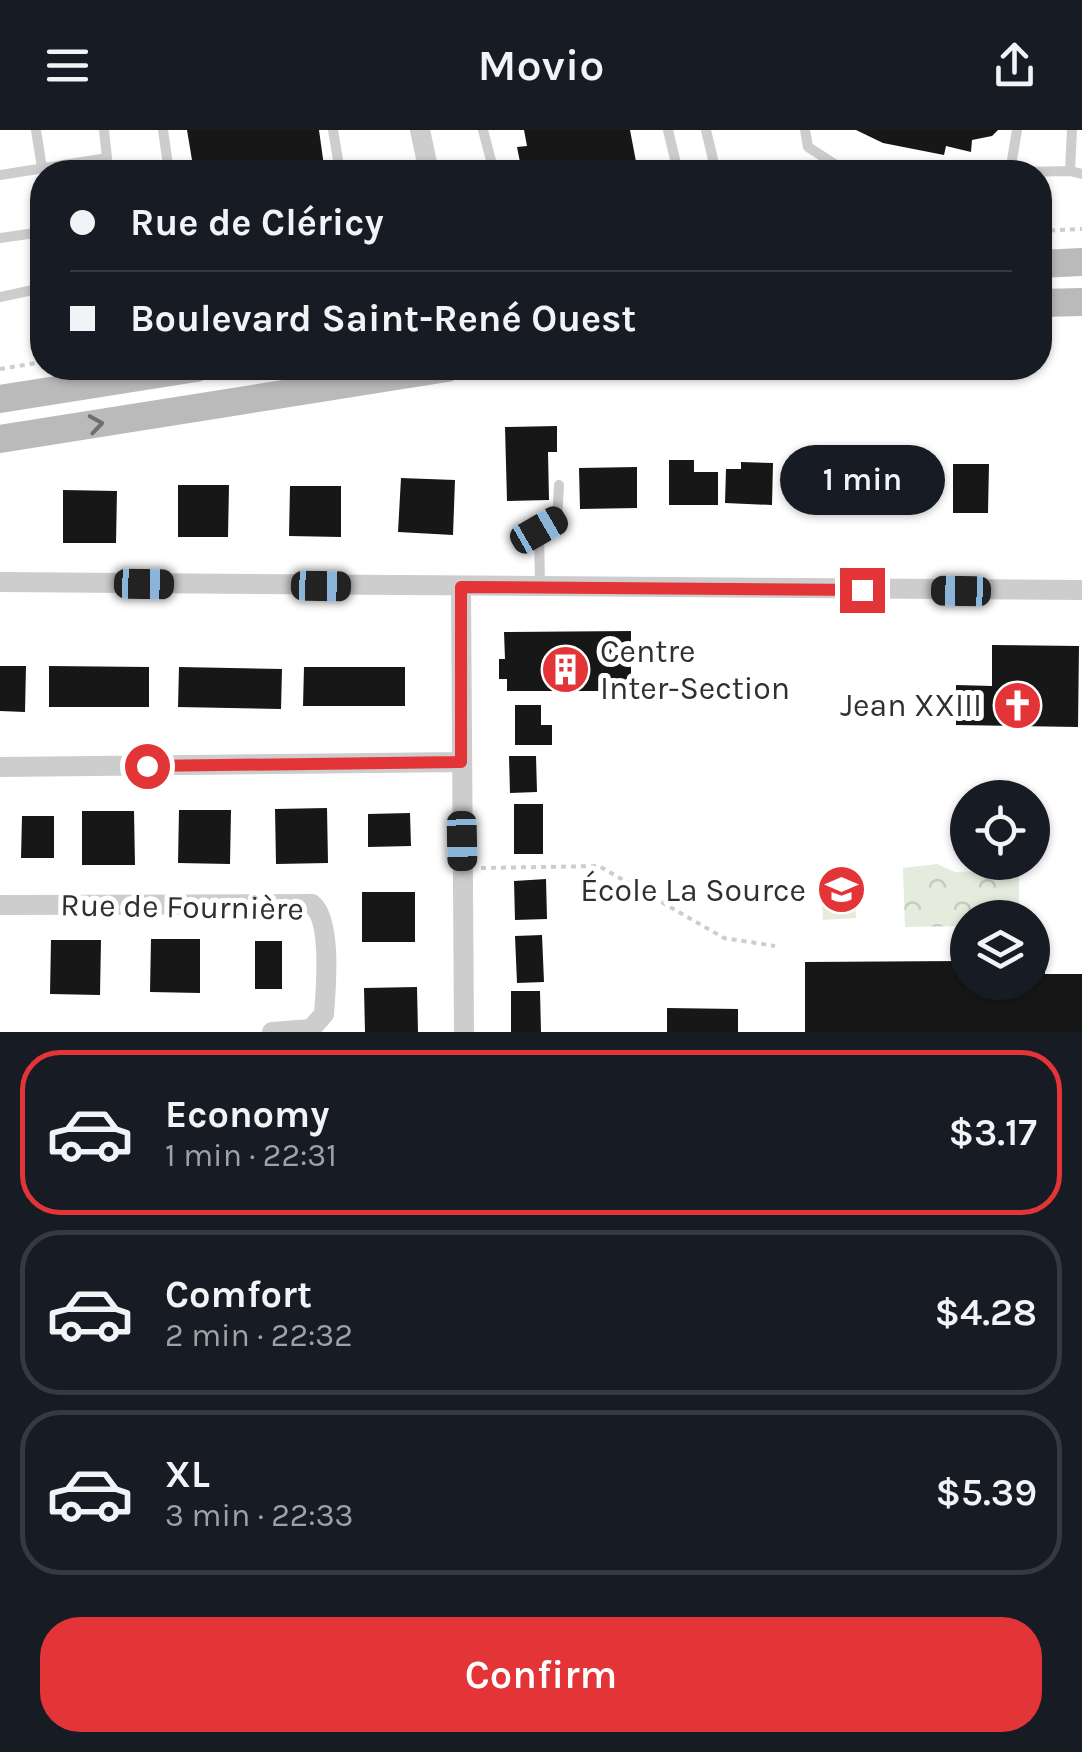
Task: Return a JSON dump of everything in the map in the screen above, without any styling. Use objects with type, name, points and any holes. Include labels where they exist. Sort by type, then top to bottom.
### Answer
[{"type":"main road","points":[[1052,263],[1082,262]]},
{"type":"main road","points":[[1052,303],[1082,302]]},
{"type":"main road","points":[[0,400],[122,380]]},
{"type":"main road","points":[[0,439],[371,380]]},
{"type":"street","points":[[420,130],[427,160]]},
{"type":"street","points":[[0,582],[1082,590]]},
{"type":"street","points":[[461,587],[464,1032]]},
{"type":"street","points":[[0,767],[461,762]]},
{"type":"street","name":"Rue de Fournière","points":[[0,905],[312,904],[319,910],[324,926],[324,1014],[311,1029],[272,1032]]},
{"type":"lane","points":[[36,130],[41,160]]},
{"type":"lane","points":[[94,160],[107,158],[104,130]]},
{"type":"lane","points":[[163,130],[167,160]]},
{"type":"lane","points":[[333,130],[338,160]]},
{"type":"lane","points":[[483,130],[491,160]]},
{"type":"lane","points":[[668,130],[675,160]]},
{"type":"lane","points":[[706,130],[713,160]]},
{"type":"lane","points":[[805,130],[808,146],[830,160]]},
{"type":"lane","points":[[1012,160],[1018,130]]},
{"type":"lane","points":[[1072,130],[1076,172]]},
{"type":"lane","points":[[0,175],[30,170]]},
{"type":"lane","points":[[0,238],[30,234]]},
{"type":"lane","points":[[0,297],[30,291]]},
{"type":"lane","points":[[540,588],[539,530],[557,520],[560,485]]},
{"type":"path","points":[[1052,231],[1082,230]]},
{"type":"path","points":[[0,368],[30,364]]},
{"type":"path","points":[[462,868],[600,866],[724,938],[775,946]]},
{"type":"green space","points":[[937,864],[950,870],[950,880],[1019,880],[1019,900],[950,900],[950,926],[905,927],[903,868]]},
{"type":"green space","points":[[854,876],[856,918],[823,920],[821,877]]},
{"type":"building","points":[[187,130],[319,130],[323,160],[192,160]]},
{"type":"building","points":[[524,130],[630,130],[636,160],[520,160],[517,147],[527,146]]},
{"type":"building","points":[[856,130],[998,130],[992,136],[972,140],[971,152],[946,146],[944,155],[883,143]]},
{"type":"building","points":[[557,426],[557,452],[548,452],[549,500],[507,501],[505,427]]},
{"type":"building","points":[[669,460],[694,460],[694,472],[718,472],[718,505],[669,505]]},
{"type":"building","points":[[741,462],[773,463],[772,505],[725,503],[726,469],[741,469]]},
{"type":"building","points":[[953,464],[989,464],[988,513],[953,513]]},
{"type":"building","points":[[637,467],[637,508],[580,509],[579,468]]},
{"type":"building","points":[[878,469],[911,469],[911,510],[879,510]]},
{"type":"building","points":[[798,477],[833,478],[833,504],[798,503]]},
{"type":"building","points":[[401,478],[455,480],[453,535],[398,532]]},
{"type":"building","points":[[178,485],[229,485],[228,537],[178,537]]},
{"type":"building","points":[[290,486],[341,486],[341,537],[289,536]]},
{"type":"building","points":[[63,490],[117,491],[116,543],[63,543]]},
{"type":"building","name":"Centre Inter-Section","points":[[631,631],[631,691],[507,691],[507,679],[499,679],[499,659],[505,659],[504,632]]},
{"type":"building","name":"Jean XXIII","points":[[992,645],[1079,646],[1078,727],[956,725],[956,685],[992,686]]},
{"type":"building","points":[[0,666],[26,666],[25,712],[0,711]]},
{"type":"building","points":[[49,666],[149,667],[149,707],[49,707]]},
{"type":"building","points":[[179,667],[282,669],[281,709],[178,707]]},
{"type":"building","points":[[304,667],[405,667],[405,706],[303,706]]},
{"type":"building","points":[[515,705],[541,705],[541,725],[552,725],[552,745],[515,745]]},
{"type":"building","points":[[509,756],[536,756],[537,792],[510,793]]},
{"type":"building","points":[[514,804],[543,804],[543,854],[514,854]]},
{"type":"building","points":[[327,808],[328,863],[276,864],[275,809]]},
{"type":"building","points":[[179,810],[231,810],[230,864],[178,863]]},
{"type":"building","points":[[82,811],[134,811],[135,865],[82,865]]},
{"type":"building","points":[[410,813],[411,846],[368,847],[368,814]]},
{"type":"building","points":[[22,816],[54,816],[54,858],[21,858]]},
{"type":"building","points":[[546,879],[547,919],[515,920],[514,881]]},
{"type":"building","points":[[362,892],[415,892],[415,942],[362,942]]},
{"type":"building","points":[[542,935],[544,982],[517,983],[515,936]]},
{"type":"building","points":[[151,939],[200,939],[200,993],[150,992]]},
{"type":"building","points":[[51,940],[101,940],[100,995],[50,994]]},
{"type":"building","points":[[255,941],[282,941],[282,989],[255,989]]},
{"type":"building","points":[[950,961],[950,1000],[1050,1000],[1050,974],[1082,974],[1082,1032],[805,1032],[805,962]]},
{"type":"building","points":[[417,987],[418,1032],[365,1032],[364,988]]},
{"type":"building","points":[[511,991],[540,991],[541,1032],[511,1032]]},
{"type":"building","points":[[667,1008],[738,1009],[738,1032],[667,1032]]},
{"type":"place","name":"Centre Inter-Section","points":[[565,669]]},
{"type":"place","name":"Jean XXIII","points":[[1017,705]]},
{"type":"place","name":"École La Source","points":[[841,890]]},
{"type":"route","points":[[147,766],[461,762],[461,587],[862,590]]}]
